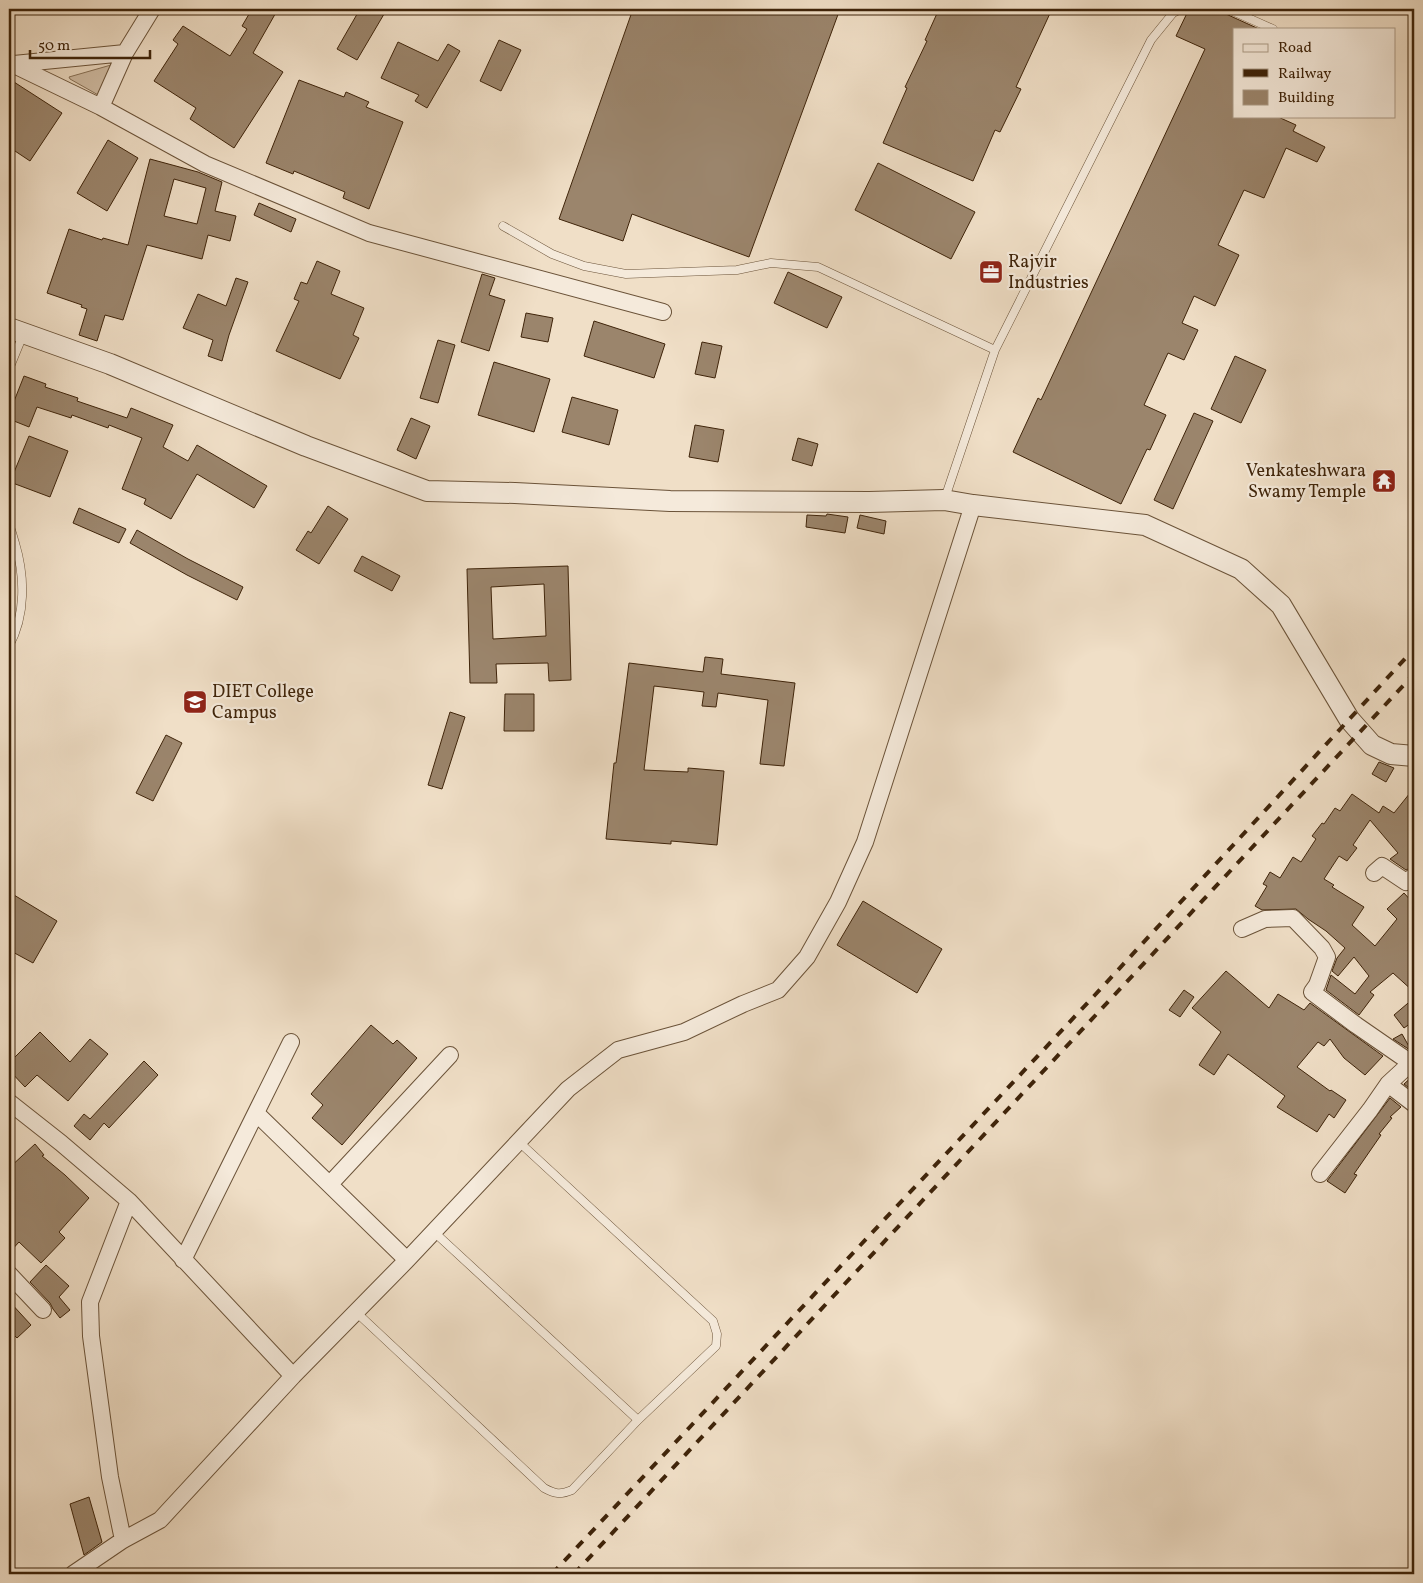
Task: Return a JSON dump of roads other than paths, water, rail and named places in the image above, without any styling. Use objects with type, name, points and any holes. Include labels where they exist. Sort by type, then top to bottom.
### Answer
[{"type":"street","points":[[101,106],[125,53],[152,9]]},
{"type":"street","points":[[11,63],[125,53]]},
{"type":"street","points":[[11,63],[101,106],[205,164],[369,232],[663,312]]},
{"type":"street","points":[[16,330],[110,364],[306,446],[427,491],[670,500],[869,502],[944,500],[1145,525],[1241,569],[1281,605],[1349,720],[1372,745],[1391,754],[1414,756]]},
{"type":"street","points":[[73,1574],[123,1540],[160,1520],[293,1376],[434,1232],[568,1089],[618,1050],[684,1032],[778,990],[807,957],[838,902],[865,842],[973,505]]},
{"type":"street","points":[[1374,873],[1382,866],[1411,883]]},
{"type":"street","points":[[1242,929],[1265,919],[1293,918],[1322,948],[1326,957],[1317,985],[1312,992],[1356,1025],[1412,1062],[1378,1096],[1370,1110],[1320,1174]]},
{"type":"street","points":[[183,1260],[291,1042]]},
{"type":"street","points":[[330,1184],[450,1054]]},
{"type":"street","points":[[1388,1084],[1414,1104]]},
{"type":"street","points":[[9,1102],[61,1143],[129,1202],[293,1376]]},
{"type":"street","points":[[256,1113],[407,1260]]},
{"type":"street","points":[[123,1540],[110,1477],[92,1345],[90,1302],[129,1202]]},
{"type":"street","points":[[9,1274],[43,1310]]},
{"type":"lane","points":[[944,500],[995,350],[1151,40],[1173,13],[1181,9]]},
{"type":"lane","points":[[1228,9],[1271,28]]},
{"type":"lane","points":[[503,226],[552,254],[584,266],[626,274],[737,270],[771,263],[818,267],[995,350]]},
{"type":"lane","points":[[9,368],[16,330]]},
{"type":"lane","points":[[9,525],[21,564],[22,602],[13,638],[9,646]]},
{"type":"lane","points":[[356,1312],[544,1488],[554,1494],[563,1494],[572,1490],[638,1420],[716,1346],[717,1334],[713,1320],[519,1142]]},
{"type":"lane","points":[[434,1232],[638,1420]]},
{"type":"railway","points":[[552,1574],[1094,996],[1414,649]]},
{"type":"railway","points":[[574,1574],[1414,674]]},
{"type":"place","name":"Rajvir Industries","points":[[991,272]]},
{"type":"place","name":"Venkateshwara Swamy Temple","points":[[1384,481]]},
{"type":"place","name":"DIET College Campus","points":[[195,702]]}]
